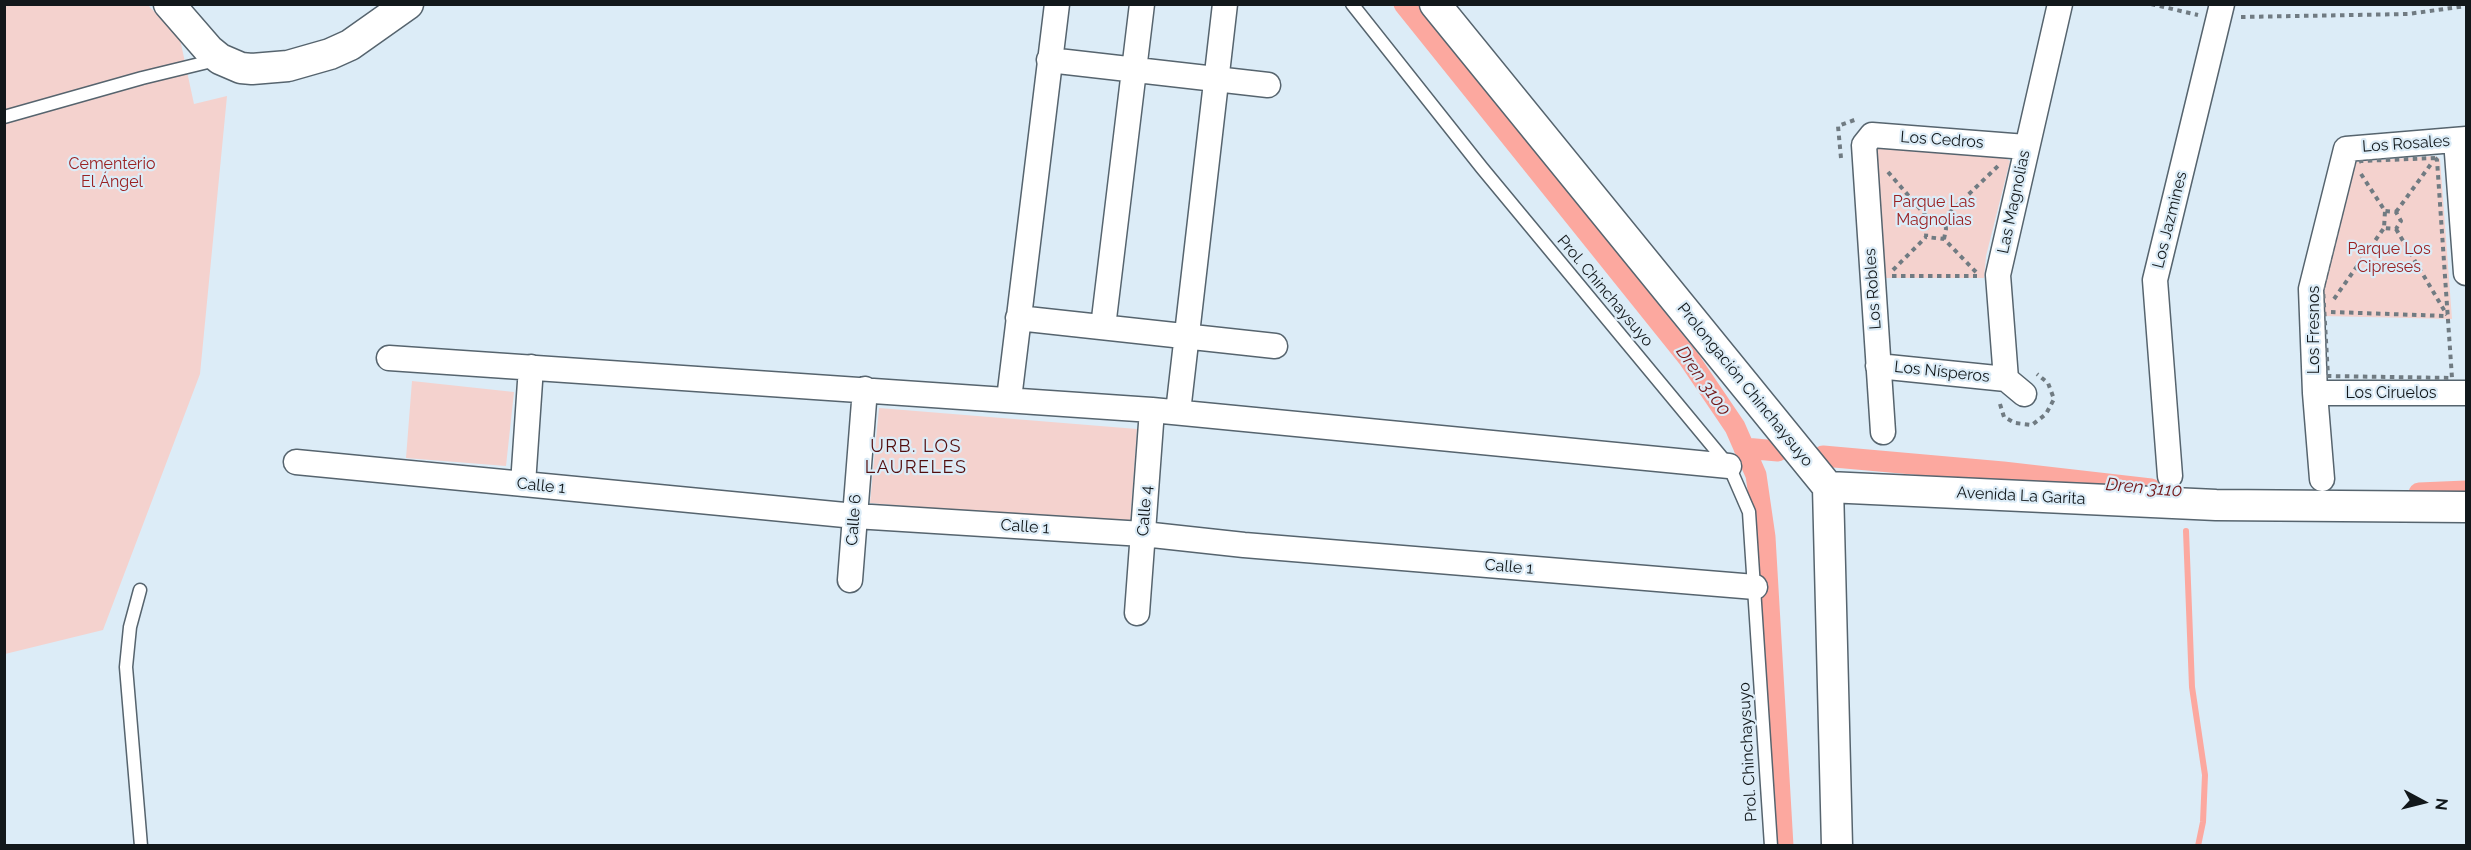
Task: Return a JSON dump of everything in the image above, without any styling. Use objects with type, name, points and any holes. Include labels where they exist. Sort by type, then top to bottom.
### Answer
[{"type":"street","points":[[176,7],[209,50],[220,59],[241,68],[270,69],[309,62],[350,45],[408,4]]},
{"type":"street","points":[[1009,399],[1057,4]]},
{"type":"street","points":[[1103,327],[1142,4]]},
{"type":"street","points":[[1178,412],[1225,4]]},
{"type":"street","name":"Prolongación Chinchaysuyo","points":[[1435,4],[1828,487]]},
{"type":"street","name":"Las Magnolias","points":[[2015,386],[1998,275],[2060,4]]},
{"type":"street","name":"Los Jazmines","points":[[2170,476],[2155,280],[2221,13]]},
{"type":"street","points":[[1049,60],[1268,85]]},
{"type":"street","name":"Los Cedros","points":[[1864,145],[1872,135],[2026,147]]},
{"type":"street","points":[[2461,140],[2466,273]]},
{"type":"street","name":"Los Rosales","points":[[2350,156],[2461,140]]},
{"type":"street","name":"Los Robles","points":[[1864,145],[1883,432]]},
{"type":"street","name":"Los Fresnos","points":[[2322,479],[2315,393],[2311,289],[2350,156]]},
{"type":"street","points":[[1018,318],[1275,346]]},
{"type":"street","points":[[389,358],[1178,412],[1729,466]]},
{"type":"street","name":"Los Nísperos","points":[[1878,366],[2015,386]]},
{"type":"street","points":[[523,484],[531,367]]},
{"type":"street","name":"Calle 6","points":[[850,580],[866,389]]},
{"type":"street","name":"Los Ciruelos","points":[[2315,393],[2466,393]]},
{"type":"street","name":"Calle 4","points":[[1137,613],[1152,410]]},
{"type":"street","name":"Calle 1","points":[[296,462],[855,516],[1143,534],[1244,545],[1755,587]]},
{"type":"street","points":[[1828,487],[1837,846]]},
{"type":"street","name":"Avenida La Garita","points":[[1828,487],[2216,505],[2466,507]]},
{"type":"lane","name":"Prol. Chinchaysuyo","points":[[1352,4],[1482,168],[1729,466],[1749,512],[1771,846]]},
{"type":"lane","points":[[4,117],[142,78],[220,59]]},
{"type":"lane","points":[[140,590],[130,627],[126,667],[141,846]]},
{"type":"path","points":[[2151,4],[2221,13],[2408,14],[2466,6]]},
{"type":"path","points":[[2350,156],[2361,161],[2435,158]]},
{"type":"path","points":[[2325,312],[2384,228],[2385,211],[2350,156]]},
{"type":"path","points":[[2350,156],[2351,169],[2323,288],[2328,376],[2452,378],[2437,160],[2435,158]]},
{"type":"path","points":[[2396,212],[2435,158]]},
{"type":"path","points":[[1944,238],[1945,218],[2004,160]]},
{"type":"path","points":[[1885,168],[1927,217],[1926,237],[1887,276],[1981,276],[1944,238],[1926,237]]},
{"type":"path","points":[[2385,211],[2396,212]]},
{"type":"path","points":[[2396,212],[2401,221],[2396,229]]},
{"type":"path","points":[[1927,217],[1945,218]]},
{"type":"path","points":[[2384,228],[2396,229]]},
{"type":"path","points":[[2396,229],[2448,316]]},
{"type":"path","points":[[2325,312],[2448,316]]},
{"type":"green space","name":"Cementerio El Ángel","points":[[5,5],[148,5],[180,39],[194,104],[227,96],[200,374],[103,630],[5,654]]},
{"type":"green space","name":"Parque Las Magnolias","points":[[1876,146],[2001,155],[2010,161],[1986,256],[1984,278],[1878,278]]},
{"type":"green space","name":"Parque Los Cipreses","points":[[2435,156],[2440,159],[2452,319],[2323,316],[2322,287],[2353,162]]},
{"type":"green space","points":[[412,381],[514,392],[506,466],[406,458]]},
{"type":"green space","points":[[879,408],[1137,429],[1130,526],[870,503]]},
{"type":"waterway","name":"Dren 3100","points":[[1404,4],[1689,359],[1735,427],[1756,475],[1765,537],[1783,846]]},
{"type":"waterway","name":"Dren 3110","points":[[1744,448],[1778,451]]},
{"type":"waterway","name":"Dren 3110","points":[[1823,456],[2003,472],[2151,489]]},
{"type":"waterway","name":"Dren 3110","points":[[2419,493],[2466,491]]},
{"type":"waterway","points":[[2186,531],[2192,687],[2205,775],[2203,822],[2198,846]]},
{"type":"district","name":"URB. LOS LAURELES","points":[[916,457]]}]
